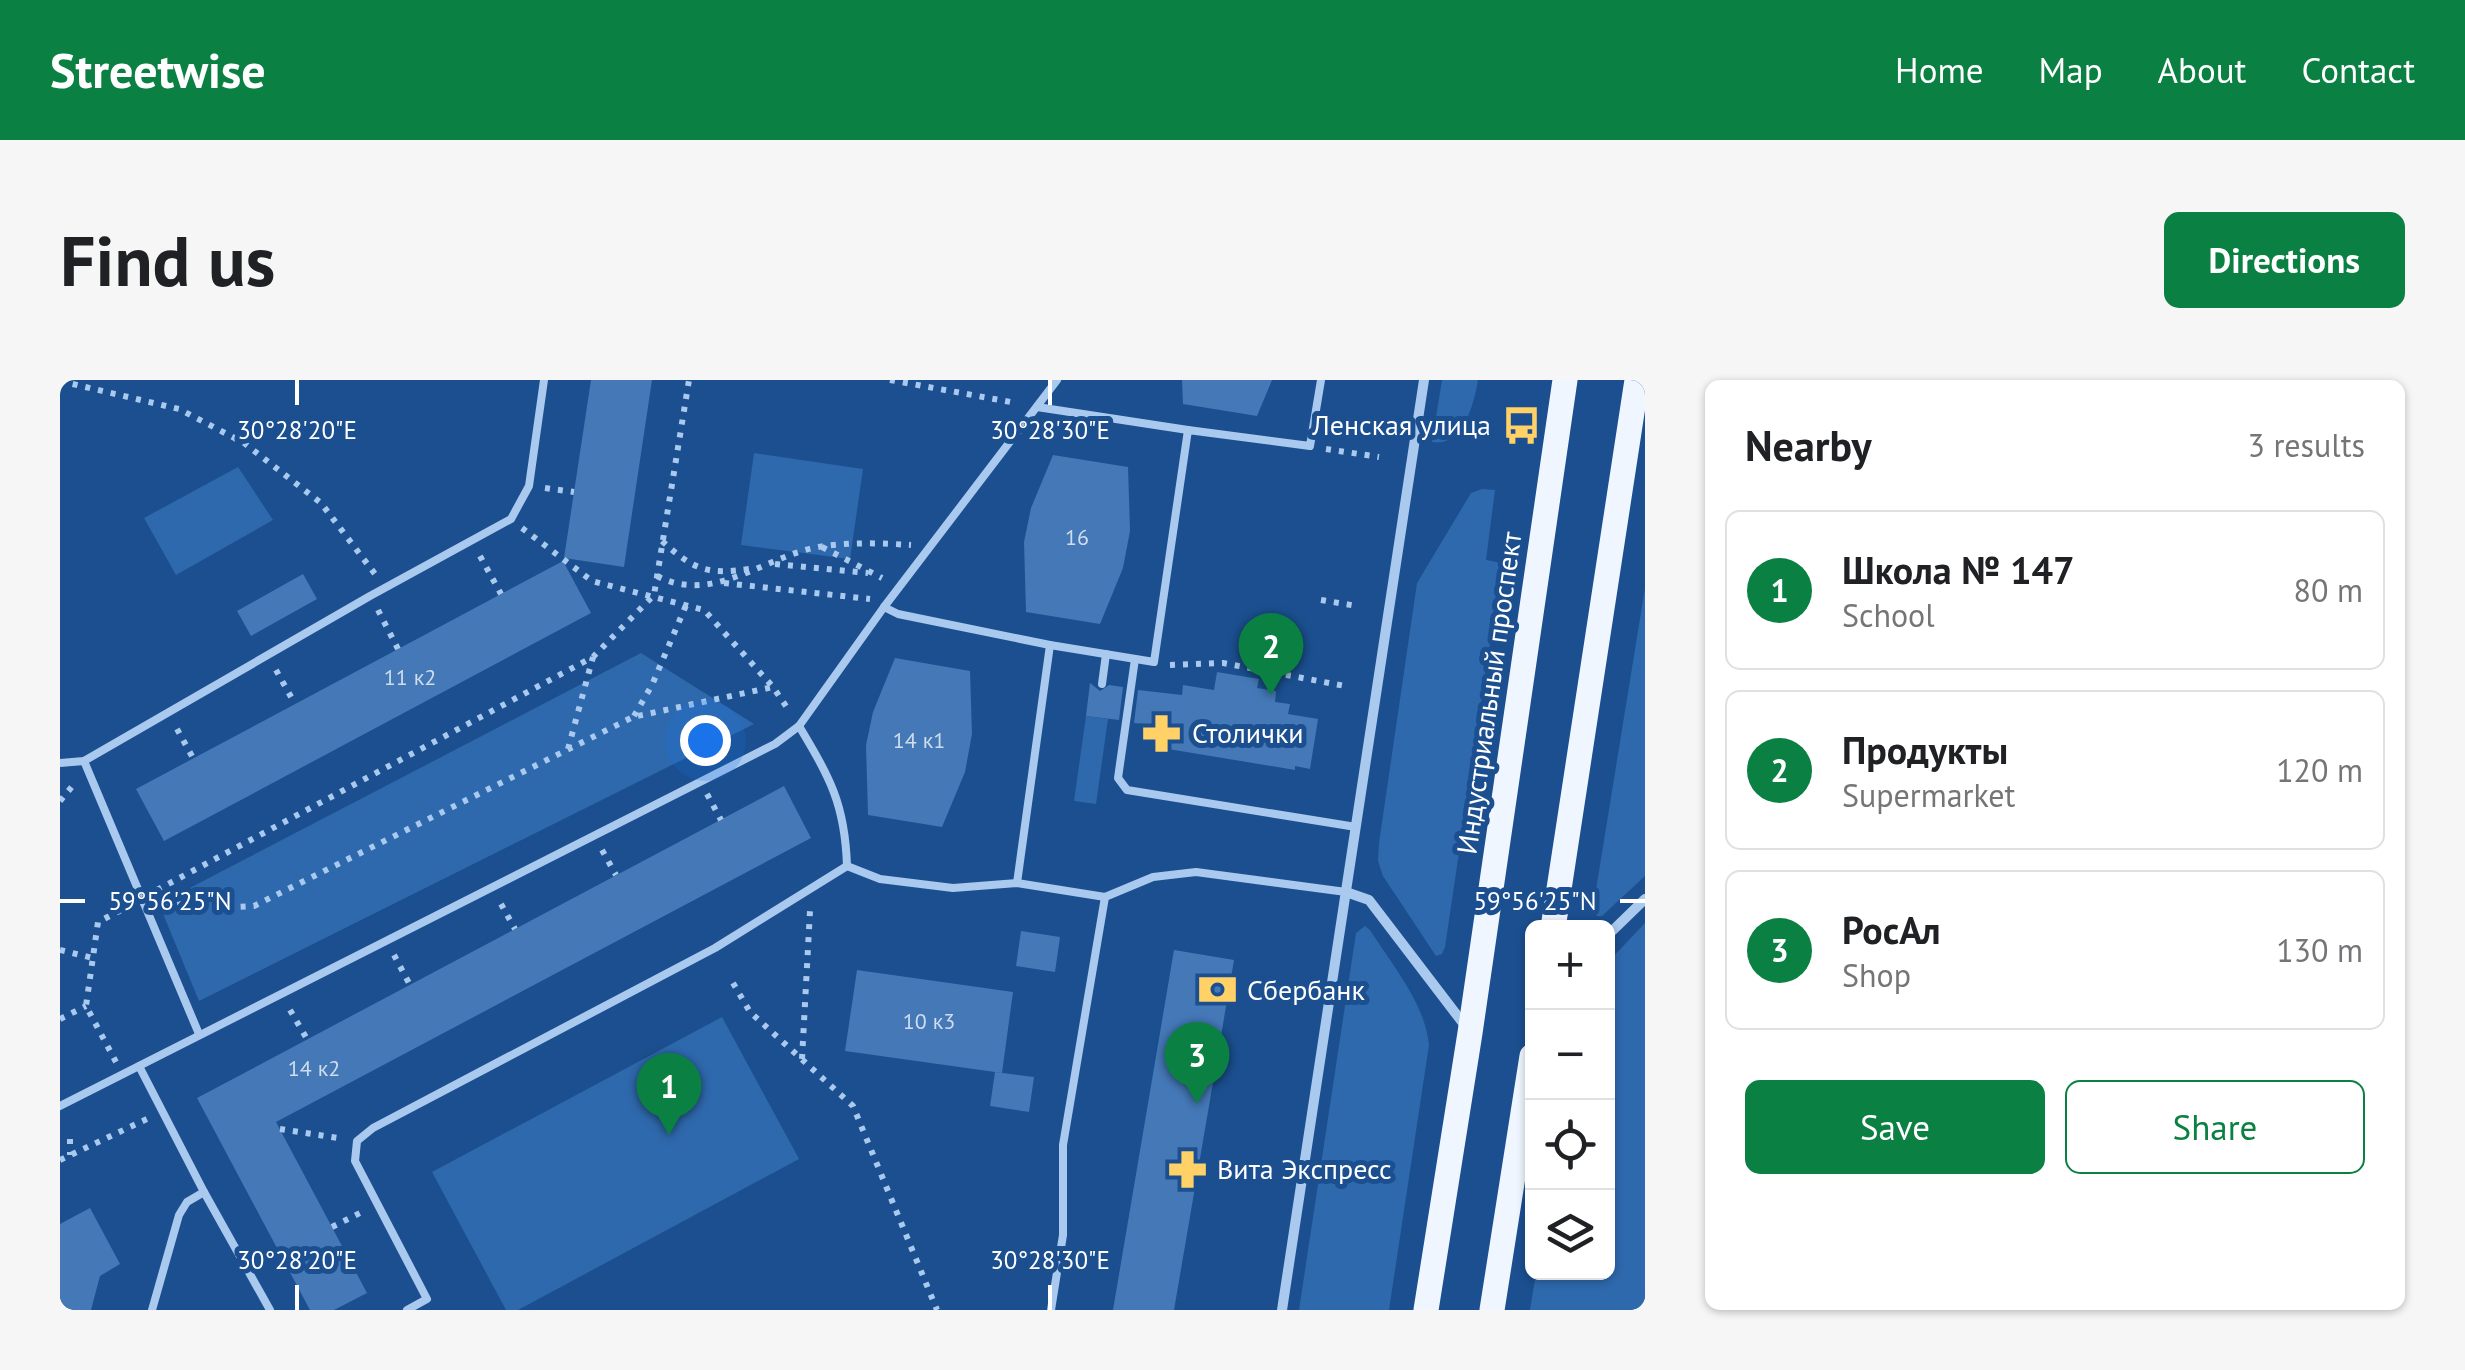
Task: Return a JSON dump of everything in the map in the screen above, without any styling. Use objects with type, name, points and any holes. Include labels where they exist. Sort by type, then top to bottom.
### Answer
[{"type":"main road","name":"Индустриальный проспект","points":[[1426,1310],[1565,380]]},
{"type":"main road","points":[[1554,920],[1637,380]]},
{"type":"main road","points":[[1492,1310],[1525,1100]]},
{"type":"street","points":[[1282,1310],[1424,380]]},
{"type":"street","points":[[1346,892],[1369,900],[1470,1033]]},
{"type":"street","points":[[1615,927],[1645,899]]},
{"type":"lane","points":[[60,763],[84,761],[511,519],[528,486],[544,380]]},
{"type":"lane","points":[[60,1106],[760,751],[799,726],[901,584],[1057,380]]},
{"type":"lane","points":[[1037,407],[1310,446],[1321,380]]},
{"type":"lane","points":[[884,607],[898,614],[1050,645],[1154,662],[1188,430]]},
{"type":"lane","points":[[1017,883],[1050,645]]},
{"type":"lane","points":[[1102,684],[1106,654]]},
{"type":"lane","points":[[1135,659],[1118,778],[1127,790],[1356,828]]},
{"type":"lane","points":[[799,726],[827,774],[846,824],[848,866]]},
{"type":"lane","points":[[84,761],[199,1034]]},
{"type":"lane","points":[[848,866],[880,879],[953,888],[1017,883],[1105,897],[1153,877],[1196,872],[1346,892]]},
{"type":"lane","points":[[407,1310],[427,1299],[355,1162],[357,1142],[374,1128],[715,948],[848,866]]},
{"type":"lane","points":[[1051,1310],[1063,1235],[1063,1145],[1105,897]]},
{"type":"lane","points":[[139,1066],[270,1310]]},
{"type":"lane","points":[[152,1310],[179,1215],[187,1202],[204,1192]]},
{"type":"path","points":[[122,1074],[86,1006],[98,922],[593,657],[654,595],[689,380]]},
{"type":"path","points":[[890,380],[1037,407]]},
{"type":"path","points":[[60,381],[179,409],[244,442],[321,503],[385,587]]},
{"type":"path","points":[[1310,446],[1379,457]]},
{"type":"path","points":[[511,519],[592,581],[704,610],[772,687],[799,726]]},
{"type":"path","points":[[472,540],[502,594]]},
{"type":"path","points":[[662,542],[686,563],[729,573],[774,564],[821,546],[887,543],[930,547]]},
{"type":"path","points":[[821,546],[868,573],[901,584]]},
{"type":"path","points":[[774,564],[868,573]]},
{"type":"path","points":[[656,576],[675,585],[718,582],[756,568]]},
{"type":"path","points":[[718,582],[869,599],[884,607]]},
{"type":"path","points":[[370,596],[398,649]]},
{"type":"path","points":[[1321,600],[1357,606]]},
{"type":"path","points":[[633,717],[652,685],[687,603]]},
{"type":"path","points":[[268,654],[295,704]]},
{"type":"path","points":[[568,751],[593,657]]},
{"type":"path","points":[[1154,662],[1223,663],[1345,686]]},
{"type":"path","points":[[142,899],[214,908],[254,906],[633,717],[772,687]]},
{"type":"path","points":[[168,712],[193,758]]},
{"type":"path","points":[[492,887],[515,929]]},
{"type":"path","points":[[802,1060],[811,889]]},
{"type":"path","points":[[386,940],[410,985]]},
{"type":"path","points":[[60,950],[93,958]]},
{"type":"path","points":[[733,983],[750,1012],[853,1106],[936,1310]]},
{"type":"path","points":[[281,993],[307,1039]]},
{"type":"path","points":[[60,1020],[86,1006]]},
{"type":"path","points":[[60,1160],[162,1112]]},
{"type":"path","points":[[280,1129],[357,1142]]},
{"type":"path","points":[[70,1139],[70,1155]]},
{"type":"path","points":[[332,1228],[377,1204]]},
{"type":"shaded area","points":[[1442,380],[1478,380],[1470,411],[1459,431],[1443,442],[1432,442]]},
{"type":"shaded area","points":[[754,453],[863,469],[850,559],[741,545]]},
{"type":"shaded area","points":[[238,467],[273,520],[176,575],[144,518]]},
{"type":"shaded area","points":[[1495,490],[1486,560],[1502,563],[1445,947],[1436,956],[1383,876],[1378,861],[1379,843],[1417,583],[1471,493]]},
{"type":"shaded area","points":[[1645,588],[1645,876],[1602,916],[1597,916],[1593,908]]},
{"type":"shaded area","points":[[641,653],[754,724],[199,1001],[159,904]]},
{"type":"shaded area","points":[[1086,716],[1108,719],[1096,804],[1074,801]]},
{"type":"shaded area","points":[[1645,923],[1645,1310],[1530,1310],[1535,1280],[1615,1280],[1615,955]]},
{"type":"shaded area","points":[[1365,926],[1414,999],[1429,1045],[1389,1310],[1299,1310],[1356,933]]},
{"type":"shaded area","points":[[722,1017],[799,1159],[518,1310],[506,1310],[432,1172]]},
{"type":"building","points":[[591,380],[652,380],[624,567],[564,558]]},
{"type":"building","points":[[1182,380],[1272,380],[1257,416],[1183,404]]},
{"type":"building","points":[[1053,455],[1128,467],[1130,531],[1123,568],[1100,624],[1026,612],[1024,542],[1031,508]]},
{"type":"building","points":[[563,561],[591,613],[164,841],[136,789]]},
{"type":"building","points":[[303,574],[317,599],[251,636],[237,611]]},
{"type":"building","points":[[895,658],[970,671],[972,734],[965,772],[942,827],[868,815],[866,745],[873,712]]},
{"type":"building","points":[[1217,672],[1259,679],[1257,688],[1276,691],[1275,702],[1290,704],[1288,714],[1318,719],[1310,769],[1295,766],[1295,770],[1156,747],[1157,741],[1142,739],[1144,724],[1134,723],[1138,690],[1182,695],[1183,685],[1214,690]]},
{"type":"building","points":[[1090,683],[1100,691],[1109,685],[1123,687],[1119,720],[1086,716]]},
{"type":"building","points":[[784,786],[811,838],[276,1122],[367,1293],[334,1310],[310,1310],[197,1098]]},
{"type":"building","points":[[1021,931],[1060,937],[1055,972],[1016,966]]},
{"type":"building","points":[[1174,950],[1234,960],[1174,1310],[1113,1310]]},
{"type":"building","points":[[857,970],[1013,992],[1002,1073],[845,1051]]},
{"type":"building","points":[[995,1072],[1034,1077],[1029,1112],[990,1106]]},
{"type":"building","points":[[90,1208],[120,1264],[100,1276],[91,1310],[60,1310],[60,1224]]},
{"type":"place","name":"Ленская улица","points":[[1521,425]]},
{"type":"place","name":"Продукты","points":[[1271,695]]},
{"type":"place","name":"Столички","points":[[1162,733]]},
{"type":"place","name":"Сбербанк","points":[[1217,990]]},
{"type":"place","name":"РосАл","points":[[1197,1104]]},
{"type":"place","name":"Школа № 147","points":[[669,1135]]},
{"type":"place","name":"Вита Экспресс","points":[[1187,1169]]}]
